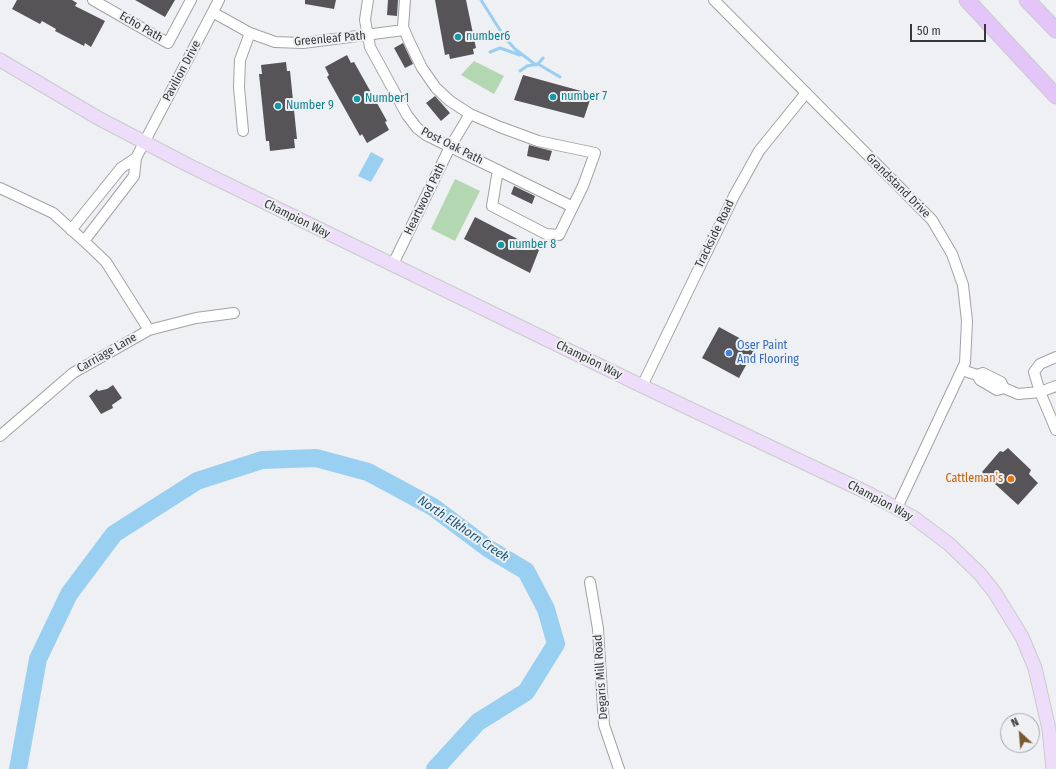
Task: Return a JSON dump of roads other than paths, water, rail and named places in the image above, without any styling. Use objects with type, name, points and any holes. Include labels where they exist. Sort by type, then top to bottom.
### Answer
[{"type":"highway","points":[[967,0],[1056,96]]},
{"type":"highway","points":[[971,0],[1056,86]]},
{"type":"highway","points":[[1026,0],[1056,30]]},
{"type":"main road","name":"Champion Way","points":[[0,60],[98,118],[145,142],[325,232],[642,386],[870,494],[913,517],[949,544],[995,593],[1022,637],[1035,668],[1052,729],[1053,769]]},
{"type":"street","name":"Echo Path","points":[[93,0],[168,43],[191,0]]},
{"type":"street","name":"Pavilion Drive","points":[[136,158],[214,13],[219,0]]},
{"type":"street","name":"Post Oak Path","points":[[368,0],[365,20],[370,47],[407,115],[417,128],[426,135],[571,206]]},
{"type":"street","points":[[405,0],[404,30],[422,68],[436,88],[450,101],[470,114],[538,141],[595,153],[583,186],[571,206],[559,235],[546,234],[492,206],[498,170]]},
{"type":"street","name":"Grandstand Drive","points":[[714,0],[932,220],[952,254],[963,286],[967,321],[965,363],[897,508]]},
{"type":"street","name":"Greenleaf Path","points":[[214,13],[250,33],[275,42],[303,43],[369,36],[404,30]]},
{"type":"street","points":[[243,131],[238,87],[240,60],[250,33]]},
{"type":"street","name":"Trackside Road","points":[[642,386],[734,196],[760,151],[806,93]]},
{"type":"street","name":"Heartwood Path","points":[[393,264],[450,147],[470,114]]},
{"type":"street","points":[[71,230],[121,168],[136,158]]},
{"type":"street","points":[[84,241],[134,176],[136,158]]},
{"type":"street","points":[[0,188],[53,213],[84,241],[106,262],[149,330]]},
{"type":"street","name":"Carriage Lane","points":[[0,436],[73,373],[149,330],[196,318],[234,313]]},
{"type":"street","points":[[1056,357],[1040,364],[1034,372],[1040,392],[1056,430]]},
{"type":"street","points":[[962,370],[976,375],[980,380],[997,390],[1004,388],[1018,394],[1040,392],[1056,386]]},
{"type":"street","name":"Degaris Mill Road","points":[[590,582],[598,629],[604,725],[619,769]]},
{"type":"water","points":[[371,152],[384,159],[371,182],[358,176]]},
{"type":"waterway","points":[[481,0],[505,38],[515,49],[536,65]]},
{"type":"waterway","points":[[490,52],[500,48],[520,55]]},
{"type":"waterway","points":[[520,71],[527,66],[538,64],[543,58]]},
{"type":"waterway","points":[[538,64],[560,77]]},
{"type":"waterway","name":"North Elkhorn Creek","points":[[18,769],[38,659],[69,594],[114,534],[197,481],[262,460],[316,458],[368,472],[433,507],[489,549],[526,571],[546,609],[556,644],[526,692],[478,722],[435,769]]},
{"type":"place","name":"number6","points":[[458,37]]},
{"type":"place","name":"number 7","points":[[553,97]]},
{"type":"place","name":"Number1","points":[[357,99]]},
{"type":"place","name":"Number 9","points":[[278,106]]},
{"type":"place","name":"number 8","points":[[501,245]]},
{"type":"place","name":"Oser Paint And Flooring","points":[[729,353]]},
{"type":"place","name":"Cattleman’s","points":[[1011,479]]}]
